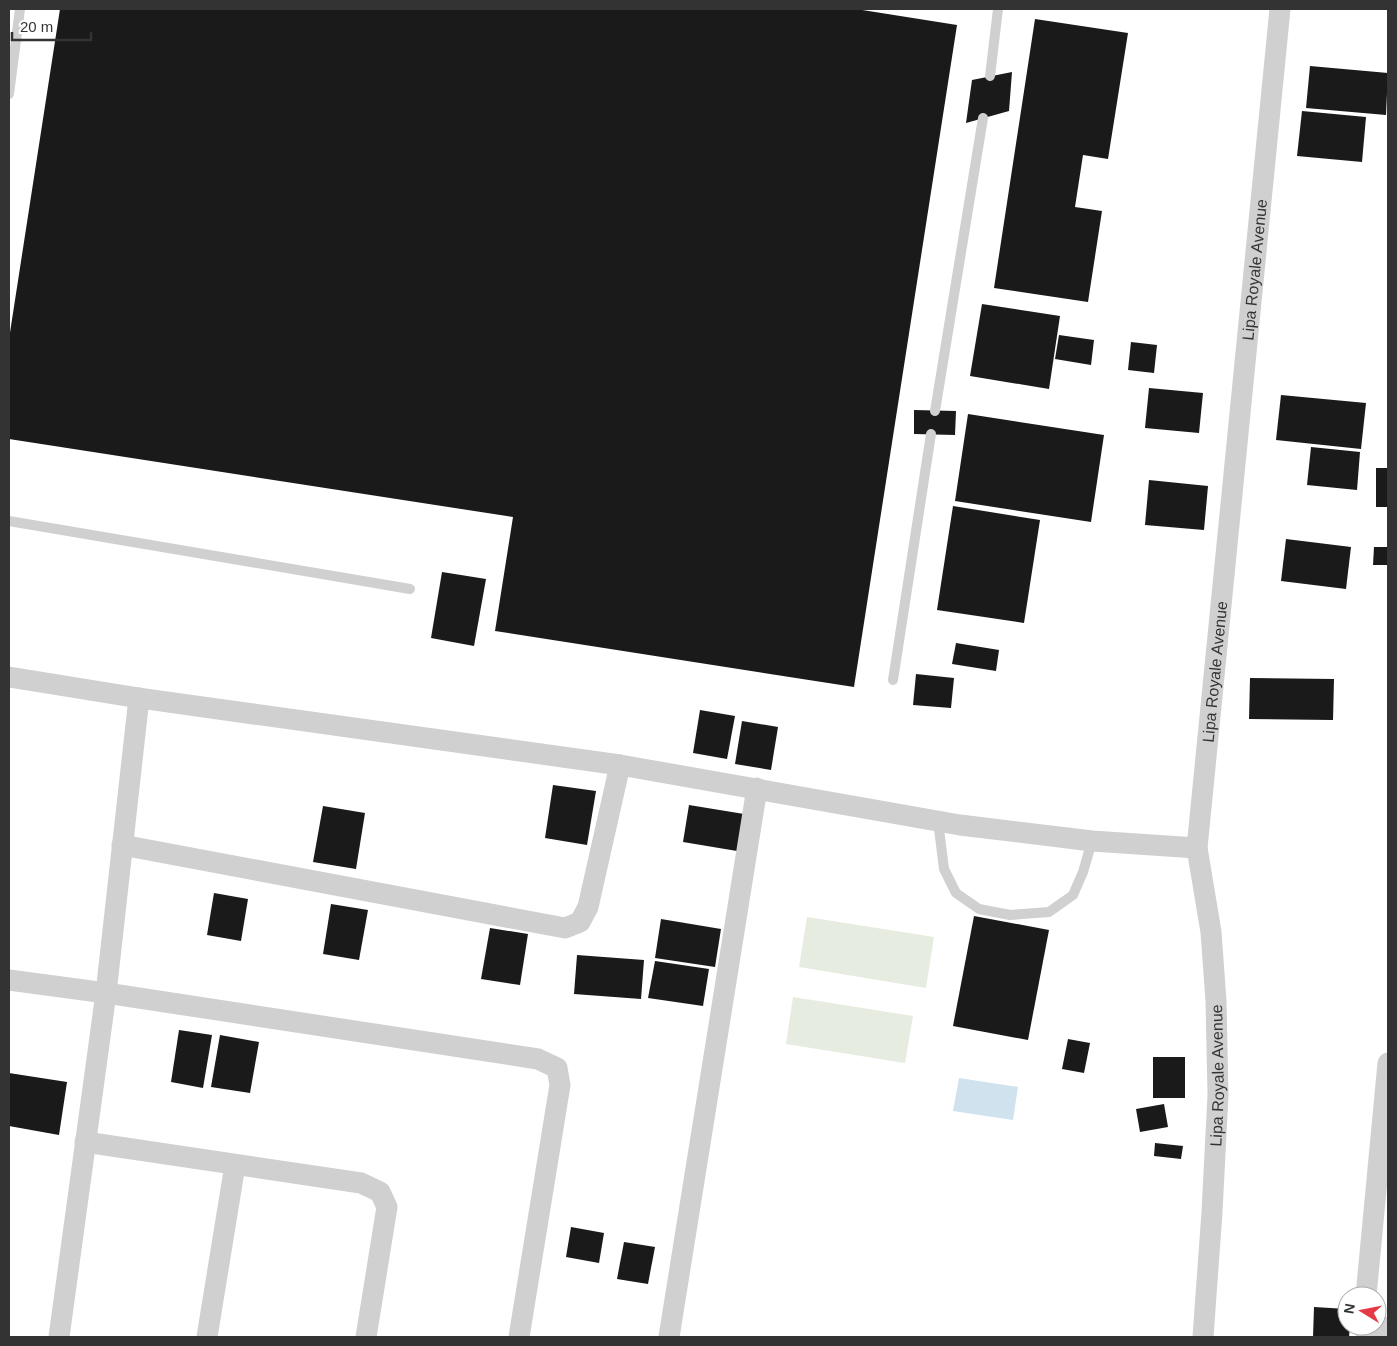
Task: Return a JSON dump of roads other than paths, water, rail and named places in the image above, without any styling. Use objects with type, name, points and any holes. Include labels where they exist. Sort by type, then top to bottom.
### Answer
[{"type":"street","name":"Lipa Royale Avenue","points":[[1203,1337],[1218,1095],[1216,1000],[1211,932],[1197,848],[1280,9]]},
{"type":"street","points":[[9,677],[139,698],[620,765],[938,821],[1092,841],[1197,848]]},
{"type":"street","points":[[60,1337],[106,993],[139,698]]},
{"type":"street","points":[[122,846],[565,928],[580,922],[588,907],[620,765]]},
{"type":"street","points":[[669,1337],[758,788]]},
{"type":"street","points":[[9,980],[538,1059],[557,1068],[560,1085],[519,1337]]},
{"type":"street","points":[[1367,1286],[1381,1207],[1388,1063]]},
{"type":"street","points":[[85,1142],[361,1183],[380,1192],[387,1207],[366,1337]]},
{"type":"street","points":[[207,1337],[235,1165]]},
{"type":"lane","points":[[9,94],[20,9]]},
{"type":"lane","points":[[990,76],[998,9]]},
{"type":"lane","points":[[935,411],[983,118]]},
{"type":"lane","points":[[893,680],[932,434]]},
{"type":"lane","points":[[9,521],[410,589]]},
{"type":"lane","points":[[938,821],[944,869],[956,893],[979,909],[1010,915],[1049,912],[1073,895],[1083,872],[1092,841]]},
{"type":"water","points":[[959,1078],[1018,1087],[1013,1120],[953,1111]]}]
